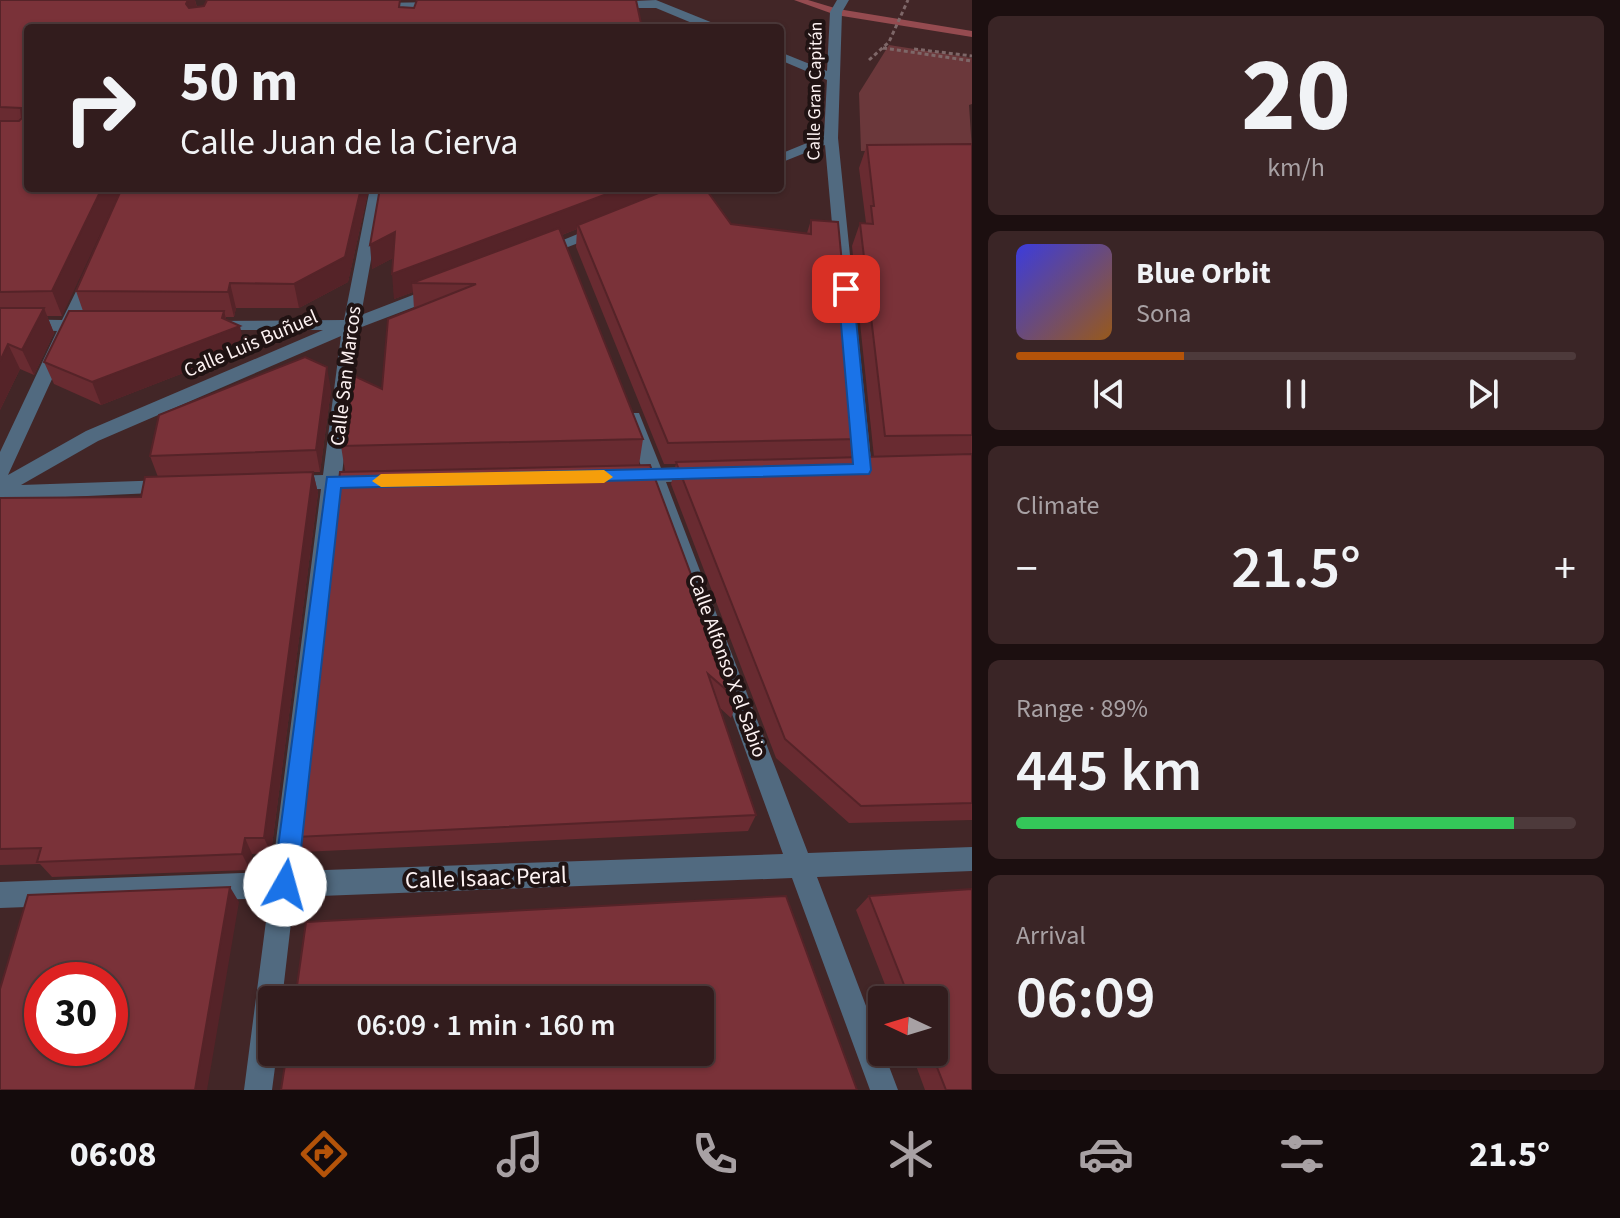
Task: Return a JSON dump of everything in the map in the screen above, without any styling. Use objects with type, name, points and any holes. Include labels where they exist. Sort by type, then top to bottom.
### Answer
[{"type":"street","name":"Calle Gran Capitán","points":[[843,0],[836,12],[831,138],[863,470]]},
{"type":"street","points":[[593,5],[652,2],[704,24]]},
{"type":"street","points":[[367,6],[413,11],[461,5]]},
{"type":"street","points":[[784,58],[834,78]]},
{"type":"street","points":[[784,157],[831,138]]},
{"type":"street","points":[[784,151],[799,151]]},
{"type":"street","name":"Calle San Marcos","points":[[258,1090],[351,325],[376,192]]},
{"type":"street","points":[[521,260],[567,251],[621,221]]},
{"type":"street","points":[[0,472],[100,257]]},
{"type":"street","name":"Calle Luis Buñuel","points":[[0,490],[92,436],[351,325],[450,287]]},
{"type":"street","points":[[0,324],[100,326]]},
{"type":"street","points":[[194,325],[351,325]]},
{"type":"street","name":"Calle Alfonso X el Sabio","points":[[627,403],[884,1090]]},
{"type":"street","points":[[610,476],[719,474]]},
{"type":"street","points":[[270,484],[379,481]]},
{"type":"street","points":[[0,490],[190,486]]},
{"type":"street","name":"Calle Isaac Peral","points":[[0,895],[972,859]]},
{"type":"path","points":[[908,0],[886,45],[972,59]]},
{"type":"shaded area","points":[[889,45],[972,58],[972,104],[969,105],[972,150],[861,151],[859,93]]},
{"type":"building","points":[[0,0],[188,0],[186,4],[189,8],[204,6],[207,0],[400,0],[399,7],[414,8],[417,0],[636,0],[641,24],[24,24],[24,192],[100,192],[52,291],[0,292],[0,121],[19,121],[22,118],[21,108],[0,107]]},
{"type":"building","points":[[972,144],[972,435],[885,436],[860,223],[873,224],[867,145]]},
{"type":"building","points":[[120,192],[360,192],[345,257],[294,284],[230,283],[228,292],[76,291]]},
{"type":"building","points":[[379,192],[612,192],[392,274],[395,232],[370,245]]},
{"type":"building","points":[[661,192],[708,192],[731,224],[811,234],[811,220],[838,222],[859,439],[668,443],[578,225]]},
{"type":"building","points":[[559,228],[643,439],[341,446],[350,374],[382,389],[388,319],[476,284],[412,283]]},
{"type":"building","points":[[0,308],[44,308],[22,350],[8,344],[0,361]]},
{"type":"building","points":[[69,311],[224,311],[222,318],[240,326],[92,382],[44,362]]},
{"type":"building","points":[[305,357],[327,367],[316,450],[150,456],[159,415]]},
{"type":"building","points":[[972,454],[972,803],[861,806],[785,739],[676,462]]},
{"type":"building","points":[[650,465],[738,700],[708,674],[756,815],[296,837],[340,472]]},
{"type":"building","points":[[313,472],[264,838],[245,838],[242,854],[37,862],[41,848],[0,849],[0,498],[141,497],[145,477]]},
{"type":"building","points":[[230,887],[195,1090],[0,1090],[0,989],[28,895]]},
{"type":"building","points":[[972,889],[972,1090],[946,1090],[937,1066],[948,1066],[948,986],[904,986],[869,896]]},
{"type":"building","points":[[786,896],[857,1090],[281,1090],[285,1066],[714,1066],[714,986],[297,986],[306,922]]},
{"type":"waterway","points":[[799,0],[836,12],[972,34]]},
{"type":"slow traffic","points":[[381,481],[604,477]]},
{"type":"route","points":[[285,885],[333,482],[863,470],[846,289]]}]
